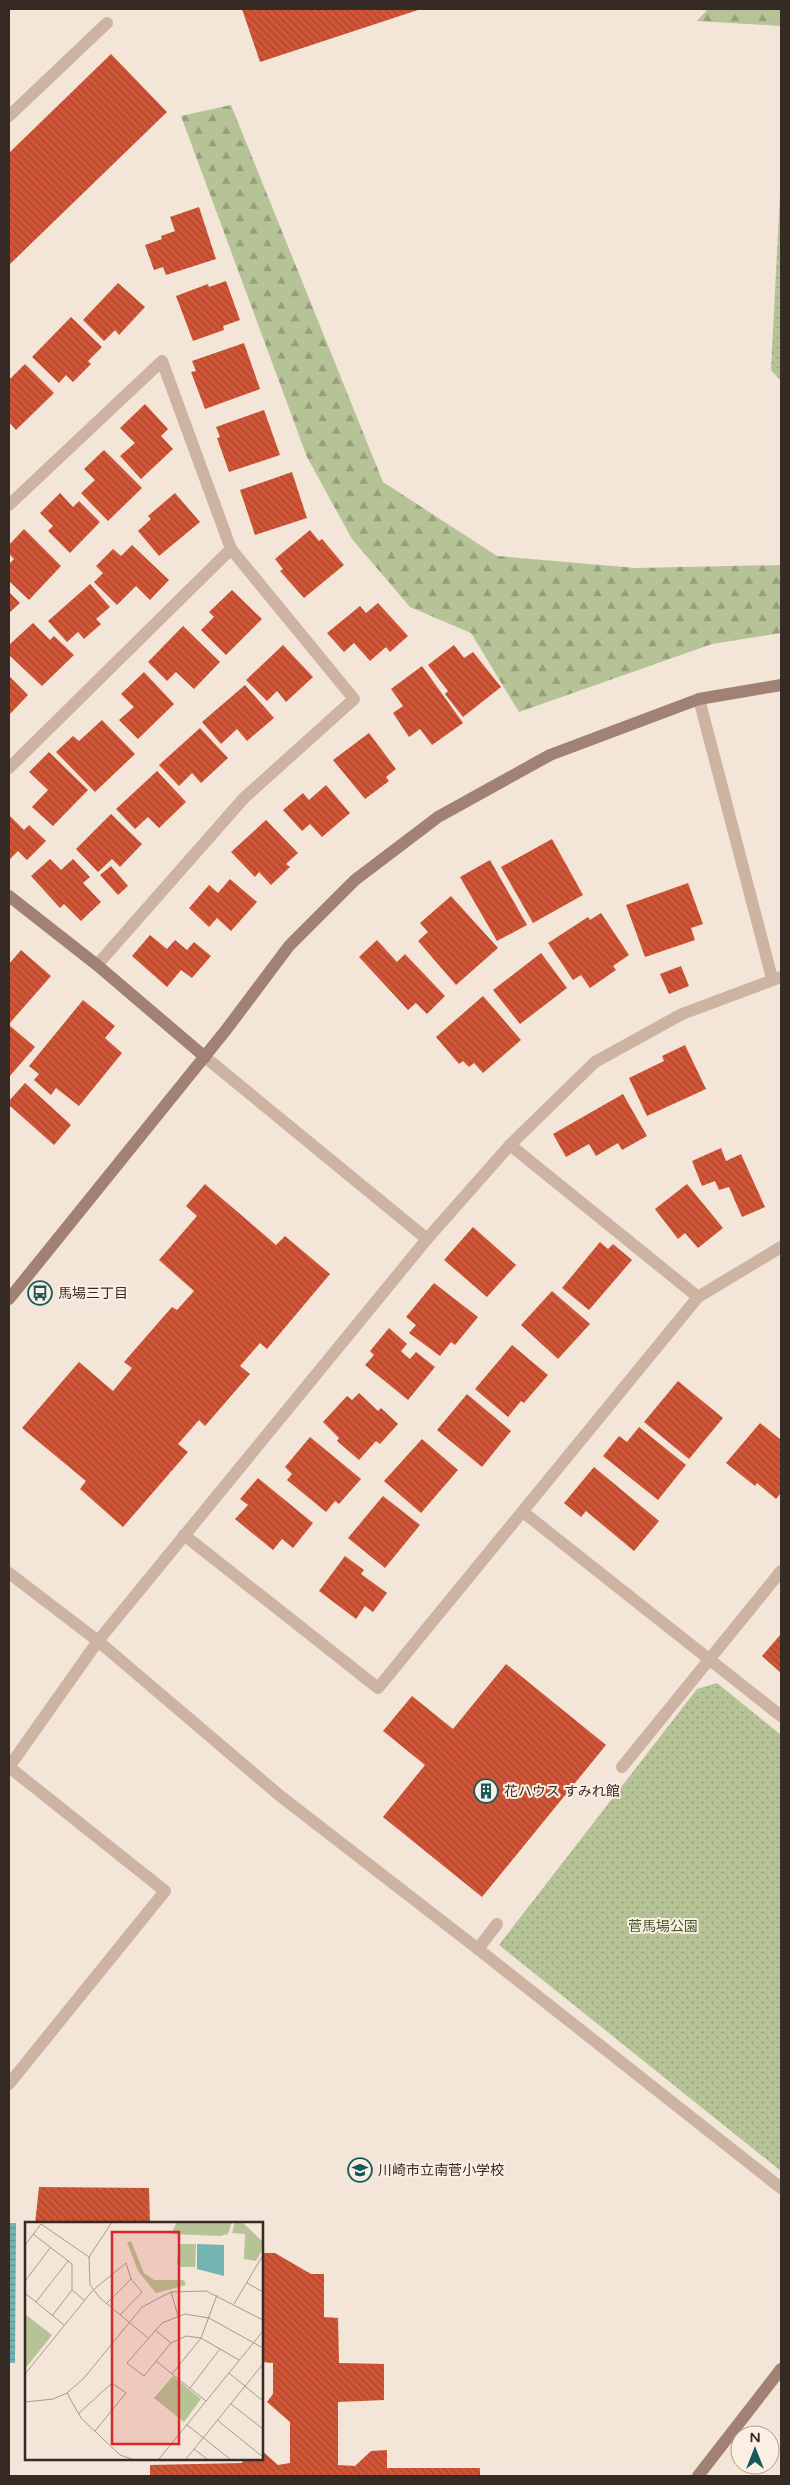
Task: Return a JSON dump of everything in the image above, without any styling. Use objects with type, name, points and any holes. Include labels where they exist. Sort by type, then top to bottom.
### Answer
[{"type":"street","points":[[9,116],[107,23]]},
{"type":"street","points":[[9,505],[162,361],[231,549],[354,699],[244,798],[97,965]]},
{"type":"street","points":[[9,768],[231,549]]},
{"type":"street","points":[[9,1299],[205,1057],[289,946],[355,880],[438,817],[550,755],[699,699],[781,685]]},
{"type":"street","points":[[9,2084],[165,1890],[9,1767],[98,1641],[427,1239],[510,1145],[595,1062],[682,1014],[777,978],[699,699]]},
{"type":"street","points":[[9,896],[97,965],[205,1057],[427,1239]]},
{"type":"street","points":[[510,1145],[698,1297]]},
{"type":"street","points":[[184,1535],[378,1688],[698,1297],[781,1247]]},
{"type":"street","points":[[523,1512],[781,1716]]},
{"type":"street","points":[[622,1767],[781,1571]]},
{"type":"street","points":[[9,1573],[98,1641],[279,1795],[781,2188]]},
{"type":"street","points":[[478,1949],[497,1924]]},
{"type":"street","points":[[698,2476],[781,2369]]},
{"type":"green space","points":[[708,9],[781,9],[781,26],[697,21]]},
{"type":"green space","points":[[231,105],[383,482],[497,556],[636,568],[781,565],[781,633],[712,644],[519,712],[471,633],[410,607],[352,539],[307,457],[181,116]]},
{"type":"green space","points":[[781,175],[781,381],[771,370]]},
{"type":"green space","name":"菅馬場公園","points":[[717,1683],[781,1735],[781,2171],[499,1945],[697,1689]]},
{"type":"water","points":[[9,2223],[16,2223],[15,2363],[9,2363]]},
{"type":"building","points":[[242,9],[421,9],[260,62]]},
{"type":"building","points":[[111,54],[167,112],[9,265],[9,153]]},
{"type":"building","points":[[199,207],[216,259],[166,275],[163,267],[154,270],[145,245],[162,239],[161,236],[175,231],[170,217]]},
{"type":"building","points":[[226,281],[240,320],[223,326],[224,330],[193,341],[176,296],[208,284],[209,287]]},
{"type":"building","points":[[118,283],[145,307],[119,335],[115,330],[104,341],[83,320]]},
{"type":"building","points":[[71,317],[102,347],[88,361],[91,364],[73,382],[66,375],[59,383],[32,357]]},
{"type":"building","points":[[244,343],[260,389],[205,409],[191,372],[196,371],[192,361]]},
{"type":"building","points":[[25,364],[54,393],[16,430],[9,422],[9,380]]},
{"type":"building","points":[[145,404],[168,429],[161,436],[173,449],[141,479],[120,456],[135,443],[120,428]]},
{"type":"building","points":[[264,410],[280,455],[229,472],[217,438],[220,437],[216,427]]},
{"type":"building","points":[[104,450],[142,488],[108,521],[81,493],[95,480],[84,469]]},
{"type":"building","points":[[292,472],[307,518],[255,535],[240,490]]},
{"type":"building","points":[[60,493],[73,507],[79,501],[100,522],[70,553],[48,531],[53,526],[40,513]]},
{"type":"building","points":[[175,493],[200,522],[159,556],[138,531],[151,519],[148,516]]},
{"type":"building","points":[[24,529],[61,566],[29,600],[9,581],[9,564],[14,559],[9,554],[9,545]]},
{"type":"building","points":[[310,530],[319,541],[322,539],[344,565],[304,598],[280,571],[283,569],[275,559]]},
{"type":"building","points":[[132,545],[169,580],[150,600],[136,586],[117,605],[94,582],[103,573],[96,566],[113,549],[121,556]]},
{"type":"building","points":[[90,584],[110,607],[96,619],[101,624],[84,639],[78,632],[67,642],[48,621]]},
{"type":"building","points":[[232,590],[262,619],[226,655],[201,630],[214,617],[209,612]]},
{"type":"building","points":[[9,592],[20,603],[9,613]]},
{"type":"building","points":[[378,603],[408,636],[390,652],[386,647],[370,661],[354,643],[344,652],[327,633],[360,606],[366,613]]},
{"type":"building","points":[[33,623],[50,640],[54,636],[74,655],[42,686],[9,655],[9,645]]},
{"type":"building","points":[[183,626],[220,662],[194,689],[176,672],[167,681],[148,662]]},
{"type":"building","points":[[283,645],[313,677],[286,702],[277,691],[267,701],[246,680]]},
{"type":"building","points":[[454,645],[464,658],[473,652],[501,687],[463,717],[445,694],[448,691],[428,665]]},
{"type":"building","points":[[422,666],[463,723],[432,745],[420,729],[409,737],[393,713],[403,706],[391,689]]},
{"type":"building","points":[[144,672],[174,704],[138,739],[119,720],[134,707],[121,694]]},
{"type":"building","points":[[9,676],[28,695],[9,715]]},
{"type":"building","points":[[245,685],[274,718],[247,741],[237,729],[221,744],[202,722]]},
{"type":"building","points":[[102,720],[135,754],[95,792],[56,752],[73,736],[79,741]]},
{"type":"building","points":[[200,728],[228,758],[201,783],[192,773],[179,786],[159,765]]},
{"type":"building","points":[[369,733],[396,769],[386,777],[389,781],[365,799],[333,760]]},
{"type":"building","points":[[49,752],[88,790],[53,826],[32,807],[48,790],[29,772]]},
{"type":"building","points":[[157,771],[186,802],[159,828],[148,817],[135,829],[116,809]]},
{"type":"building","points":[[326,785],[350,813],[322,837],[310,824],[302,831],[283,810],[303,793],[309,800]]},
{"type":"building","points":[[111,814],[142,844],[120,867],[112,859],[98,872],[76,849]]},
{"type":"building","points":[[9,815],[24,830],[29,825],[46,841],[27,860],[18,851],[9,860]]},
{"type":"building","points":[[266,820],[298,853],[286,864],[290,867],[271,885],[259,872],[255,877],[231,852]]},
{"type":"building","points":[[552,839],[583,895],[533,923],[501,867]]},
{"type":"building","points":[[50,859],[61,870],[73,859],[90,877],[83,883],[101,902],[81,921],[64,904],[60,908],[31,876]]},
{"type":"building","points":[[490,860],[527,925],[497,941],[460,877]]},
{"type":"building","points":[[111,866],[128,886],[118,895],[100,875]]},
{"type":"building","points":[[230,879],[257,902],[231,931],[217,918],[209,927],[189,908],[209,885],[218,893]]},
{"type":"building","points":[[688,883],[703,924],[691,928],[695,940],[645,957],[626,905]]},
{"type":"building","points":[[451,896],[498,948],[456,985],[418,941],[428,932],[420,923]]},
{"type":"building","points":[[601,913],[629,955],[613,966],[616,970],[590,988],[581,975],[573,980],[548,943],[588,917],[590,920]]},
{"type":"building","points":[[150,935],[167,949],[175,940],[187,950],[194,942],[211,956],[192,978],[181,970],[167,987],[132,956]]},
{"type":"building","points":[[377,940],[397,962],[405,954],[445,996],[427,1014],[416,1003],[408,1010],[359,957]]},
{"type":"building","points":[[21,950],[51,976],[9,1024],[9,964]]},
{"type":"building","points":[[541,953],[567,988],[520,1024],[493,990]]},
{"type":"building","points":[[681,966],[689,986],[669,994],[660,974]]},
{"type":"building","points":[[483,996],[521,1040],[483,1073],[474,1063],[469,1067],[463,1061],[459,1064],[436,1037]]},
{"type":"building","points":[[83,1000],[115,1026],[105,1038],[122,1053],[79,1106],[56,1088],[51,1095],[34,1080],[39,1074],[29,1066]]},
{"type":"building","points":[[9,1025],[35,1047],[9,1077]]},
{"type":"building","points":[[685,1045],[706,1089],[647,1116],[629,1078],[664,1061],[662,1056]]},
{"type":"building","points":[[25,1083],[71,1125],[54,1145],[9,1105],[9,1101]]},
{"type":"building","points":[[623,1094],[647,1136],[622,1150],[618,1143],[596,1156],[589,1144],[566,1157],[553,1134]]},
{"type":"building","points":[[721,1148],[726,1161],[741,1154],[765,1207],[742,1217],[729,1187],[719,1190],[715,1181],[702,1186],[692,1161]]},
{"type":"building","points":[[205,1184],[276,1245],[285,1236],[330,1274],[267,1349],[260,1343],[240,1366],[250,1374],[205,1426],[199,1420],[178,1444],[188,1452],[123,1527],[80,1489],[86,1481],[22,1428],[79,1362],[113,1391],[132,1368],[124,1362],[172,1307],[177,1310],[194,1291],[159,1260],[197,1216],[186,1206]]},
{"type":"building","points":[[687,1184],[723,1228],[698,1248],[685,1233],[678,1239],[655,1209]]},
{"type":"building","points":[[473,1227],[516,1265],[487,1297],[444,1260]]},
{"type":"building","points":[[600,1242],[608,1249],[613,1244],[632,1260],[589,1310],[562,1288]]},
{"type":"building","points":[[434,1283],[478,1317],[455,1345],[451,1342],[440,1356],[409,1333],[416,1325],[406,1317]]},
{"type":"building","points":[[552,1291],[590,1324],[558,1359],[521,1325]]},
{"type":"building","points":[[389,1328],[407,1344],[401,1351],[405,1355],[410,1359],[416,1352],[435,1367],[408,1400],[365,1365],[374,1355],[370,1351]]},
{"type":"building","points":[[512,1345],[548,1375],[524,1403],[521,1401],[508,1417],[475,1389]]},
{"type":"building","points":[[678,1381],[723,1418],[689,1459],[644,1422]]},
{"type":"building","points":[[359,1393],[378,1411],[381,1408],[398,1424],[380,1444],[376,1441],[359,1460],[337,1441],[339,1438],[323,1422],[347,1396],[352,1400]]},
{"type":"building","points":[[467,1394],[511,1431],[482,1467],[437,1430]]},
{"type":"building","points":[[760,1423],[781,1440],[781,1493],[776,1499],[757,1483],[755,1486],[726,1463]]},
{"type":"building","points":[[639,1427],[686,1465],[658,1500],[603,1456],[619,1436],[627,1442]]},
{"type":"building","points":[[310,1437],[361,1479],[339,1504],[335,1501],[326,1512],[287,1480],[292,1474],[285,1467]]},
{"type":"building","points":[[422,1439],[458,1470],[421,1513],[384,1481]]},
{"type":"building","points":[[594,1467],[659,1521],[634,1551],[586,1511],[581,1517],[564,1503]]},
{"type":"building","points":[[258,1478],[313,1523],[293,1548],[282,1539],[273,1550],[235,1519],[248,1505],[240,1499]]},
{"type":"building","points":[[383,1496],[420,1525],[385,1568],[348,1538]]},
{"type":"building","points":[[345,1556],[364,1570],[361,1574],[387,1593],[373,1612],[365,1606],[356,1619],[319,1591]]},
{"type":"building","points":[[781,1634],[781,1673],[762,1656]]},
{"type":"building","name":"花ハウス すみれ館","points":[[506,1664],[606,1745],[482,1897],[383,1817],[425,1765],[383,1731],[412,1696],[453,1729]]},
{"type":"building","points":[[39,2187],[149,2188],[150,2222],[35,2222]]},
{"type":"building","points":[[262,2253],[275,2253],[311,2274],[324,2274],[324,2317],[338,2318],[339,2363],[384,2364],[384,2400],[338,2402],[338,2465],[355,2466],[371,2451],[387,2450],[387,2468],[480,2468],[480,2476],[150,2476],[150,2465],[242,2463],[243,2460],[262,2460],[262,2451],[278,2465],[290,2463],[290,2422],[267,2402],[273,2394],[273,2363],[262,2362]]},
{"type":"place","name":"馬場三丁目","points":[[40,1293]]},
{"type":"place","name":"花ハウス すみれ館","points":[[486,1791]]},
{"type":"place","name":"川崎市立南菅小学校","points":[[360,2170]]}]
